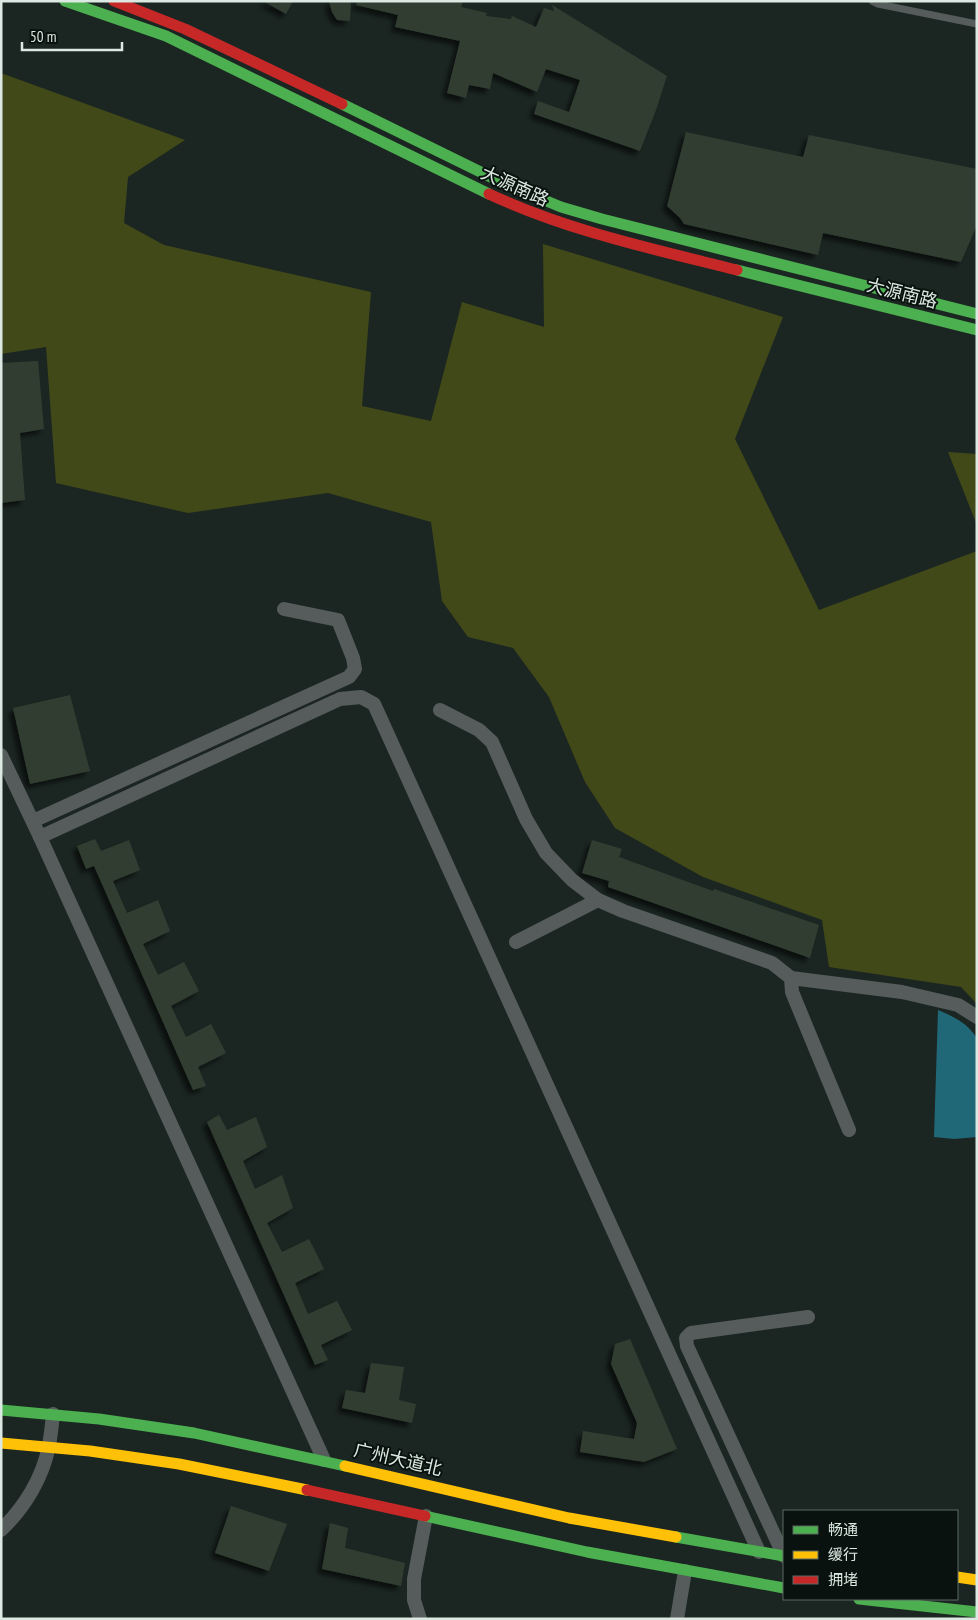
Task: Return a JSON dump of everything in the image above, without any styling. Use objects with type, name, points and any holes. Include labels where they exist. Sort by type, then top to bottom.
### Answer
[{"type":"main road","name":"大源南路","points":[[65,1],[166,36],[471,186],[547,219],[634,245],[977,330]]},
{"type":"main road","name":"大源南路","points":[[114,1],[185,29],[503,183],[561,207],[977,314]]},
{"type":"main road","name":"广州大道北","points":[[1,1410],[99,1419],[186,1432],[324,1460],[570,1518],[783,1556]]},
{"type":"main road","points":[[1,1443],[123,1455],[179,1464],[256,1479],[587,1552],[783,1588]]},
{"type":"main road","points":[[958,1577],[977,1580]]},
{"type":"main road","points":[[868,1600],[977,1612]]},
{"type":"street","points":[[32,821],[349,678],[355,669],[353,658],[338,620],[284,609]]},
{"type":"street","points":[[40,837],[340,698],[361,697],[374,704],[759,1552]]},
{"type":"street","points":[[440,710],[480,730],[492,742],[526,819],[546,853],[572,880],[598,900],[623,911],[772,963],[791,978],[902,992],[958,1006],[977,1017]]},
{"type":"street","points":[[1,755],[324,1460]]},
{"type":"street","points":[[516,942],[598,900]]},
{"type":"street","points":[[791,978],[792,992],[849,1130]]},
{"type":"street","points":[[783,1554],[687,1346],[686,1338],[691,1333],[808,1317]]},
{"type":"street","points":[[1,1530],[17,1513],[33,1490],[40,1475],[49,1447],[53,1414]]},
{"type":"street","points":[[420,1619],[414,1600],[414,1580],[426,1516]]},
{"type":"street","points":[[678,1619],[685,1571]]},
{"type":"lane","points":[[872,1],[878,4],[977,24]]},
{"type":"green space","points":[[1,73],[185,140],[128,177],[124,223],[164,245],[371,292],[362,406],[431,421],[462,302],[544,327],[543,244],[783,317],[735,439],[819,610],[977,551],[977,1004],[961,987],[829,967],[822,920],[703,877],[615,828],[585,782],[549,697],[513,648],[468,637],[442,601],[431,522],[328,493],[188,513],[56,483],[46,347],[1,354]]},
{"type":"green space","points":[[948,452],[977,454],[977,525]]},
{"type":"water","points":[[938,1010],[960,1021],[977,1038],[977,1137],[954,1139],[934,1137]]},
{"type":"building","points":[[263,1],[293,1],[286,14]]},
{"type":"building","points":[[329,1],[351,1],[350,21],[337,20],[332,12]]},
{"type":"building","points":[[357,1],[463,1],[461,7],[487,13],[486,16],[511,19],[512,16],[536,27],[544,8],[554,11],[552,5],[667,76],[640,151],[534,114],[538,101],[569,112],[580,80],[546,69],[537,92],[493,73],[490,89],[469,85],[466,98],[447,93],[460,41],[395,27],[398,15],[356,5]]},
{"type":"building","points":[[686,132],[803,157],[809,135],[977,169],[977,225],[961,262],[823,233],[818,255],[684,224],[667,206]]},
{"type":"building","points":[[38,361],[44,429],[20,433],[25,500],[1,503],[1,363]]},
{"type":"building","points":[[70,695],[90,771],[30,784],[13,708]]},
{"type":"building","points":[[95,839],[101,851],[129,840],[140,870],[113,881],[127,913],[158,900],[170,931],[143,944],[158,975],[184,962],[199,991],[171,1006],[186,1037],[211,1024],[226,1053],[198,1067],[206,1086],[193,1090],[94,866],[86,869],[77,846]]},
{"type":"building","points":[[592,840],[622,849],[619,857],[713,891],[714,889],[819,925],[810,958],[608,887],[609,881],[582,873]]},
{"type":"building","points":[[219,1115],[227,1130],[256,1117],[267,1147],[243,1161],[255,1189],[282,1175],[293,1208],[267,1223],[282,1252],[309,1239],[324,1269],[295,1283],[308,1314],[337,1301],[352,1330],[321,1345],[328,1360],[315,1365],[207,1122]]},
{"type":"building","points":[[630,1339],[677,1449],[644,1462],[580,1452],[583,1431],[634,1439],[637,1423],[611,1364],[615,1344]]},
{"type":"building","points":[[371,1363],[404,1367],[399,1400],[416,1404],[412,1423],[342,1408],[346,1390],[365,1393]]},
{"type":"building","points":[[231,1506],[287,1524],[269,1571],[215,1553]]},
{"type":"building","points":[[330,1523],[348,1528],[345,1548],[405,1563],[401,1586],[322,1569]]},
{"type":"traffic: fast","points":[[65,1],[166,36],[489,194]]},
{"type":"traffic: fast","points":[[342,104],[503,183],[561,207],[977,314]]},
{"type":"traffic: fast","points":[[737,270],[977,330]]},
{"type":"traffic: fast","points":[[1,1410],[99,1419],[194,1433],[345,1466]]},
{"type":"traffic: fast","points":[[425,1516],[587,1552],[783,1588]]},
{"type":"traffic: fast","points":[[676,1537],[783,1556]]},
{"type":"traffic: fast","points":[[868,1600],[977,1612]]},
{"type":"traffic: slow","points":[[1,1443],[90,1451],[179,1464],[307,1490]]},
{"type":"traffic: slow","points":[[345,1466],[569,1518],[676,1537]]},
{"type":"traffic: slow","points":[[958,1577],[977,1580]]},
{"type":"traffic: jam","points":[[114,1],[185,29],[342,104]]},
{"type":"traffic: jam","points":[[489,194],[549,219],[580,229],[737,270]]},
{"type":"traffic: jam","points":[[307,1490],[425,1516]]}]
